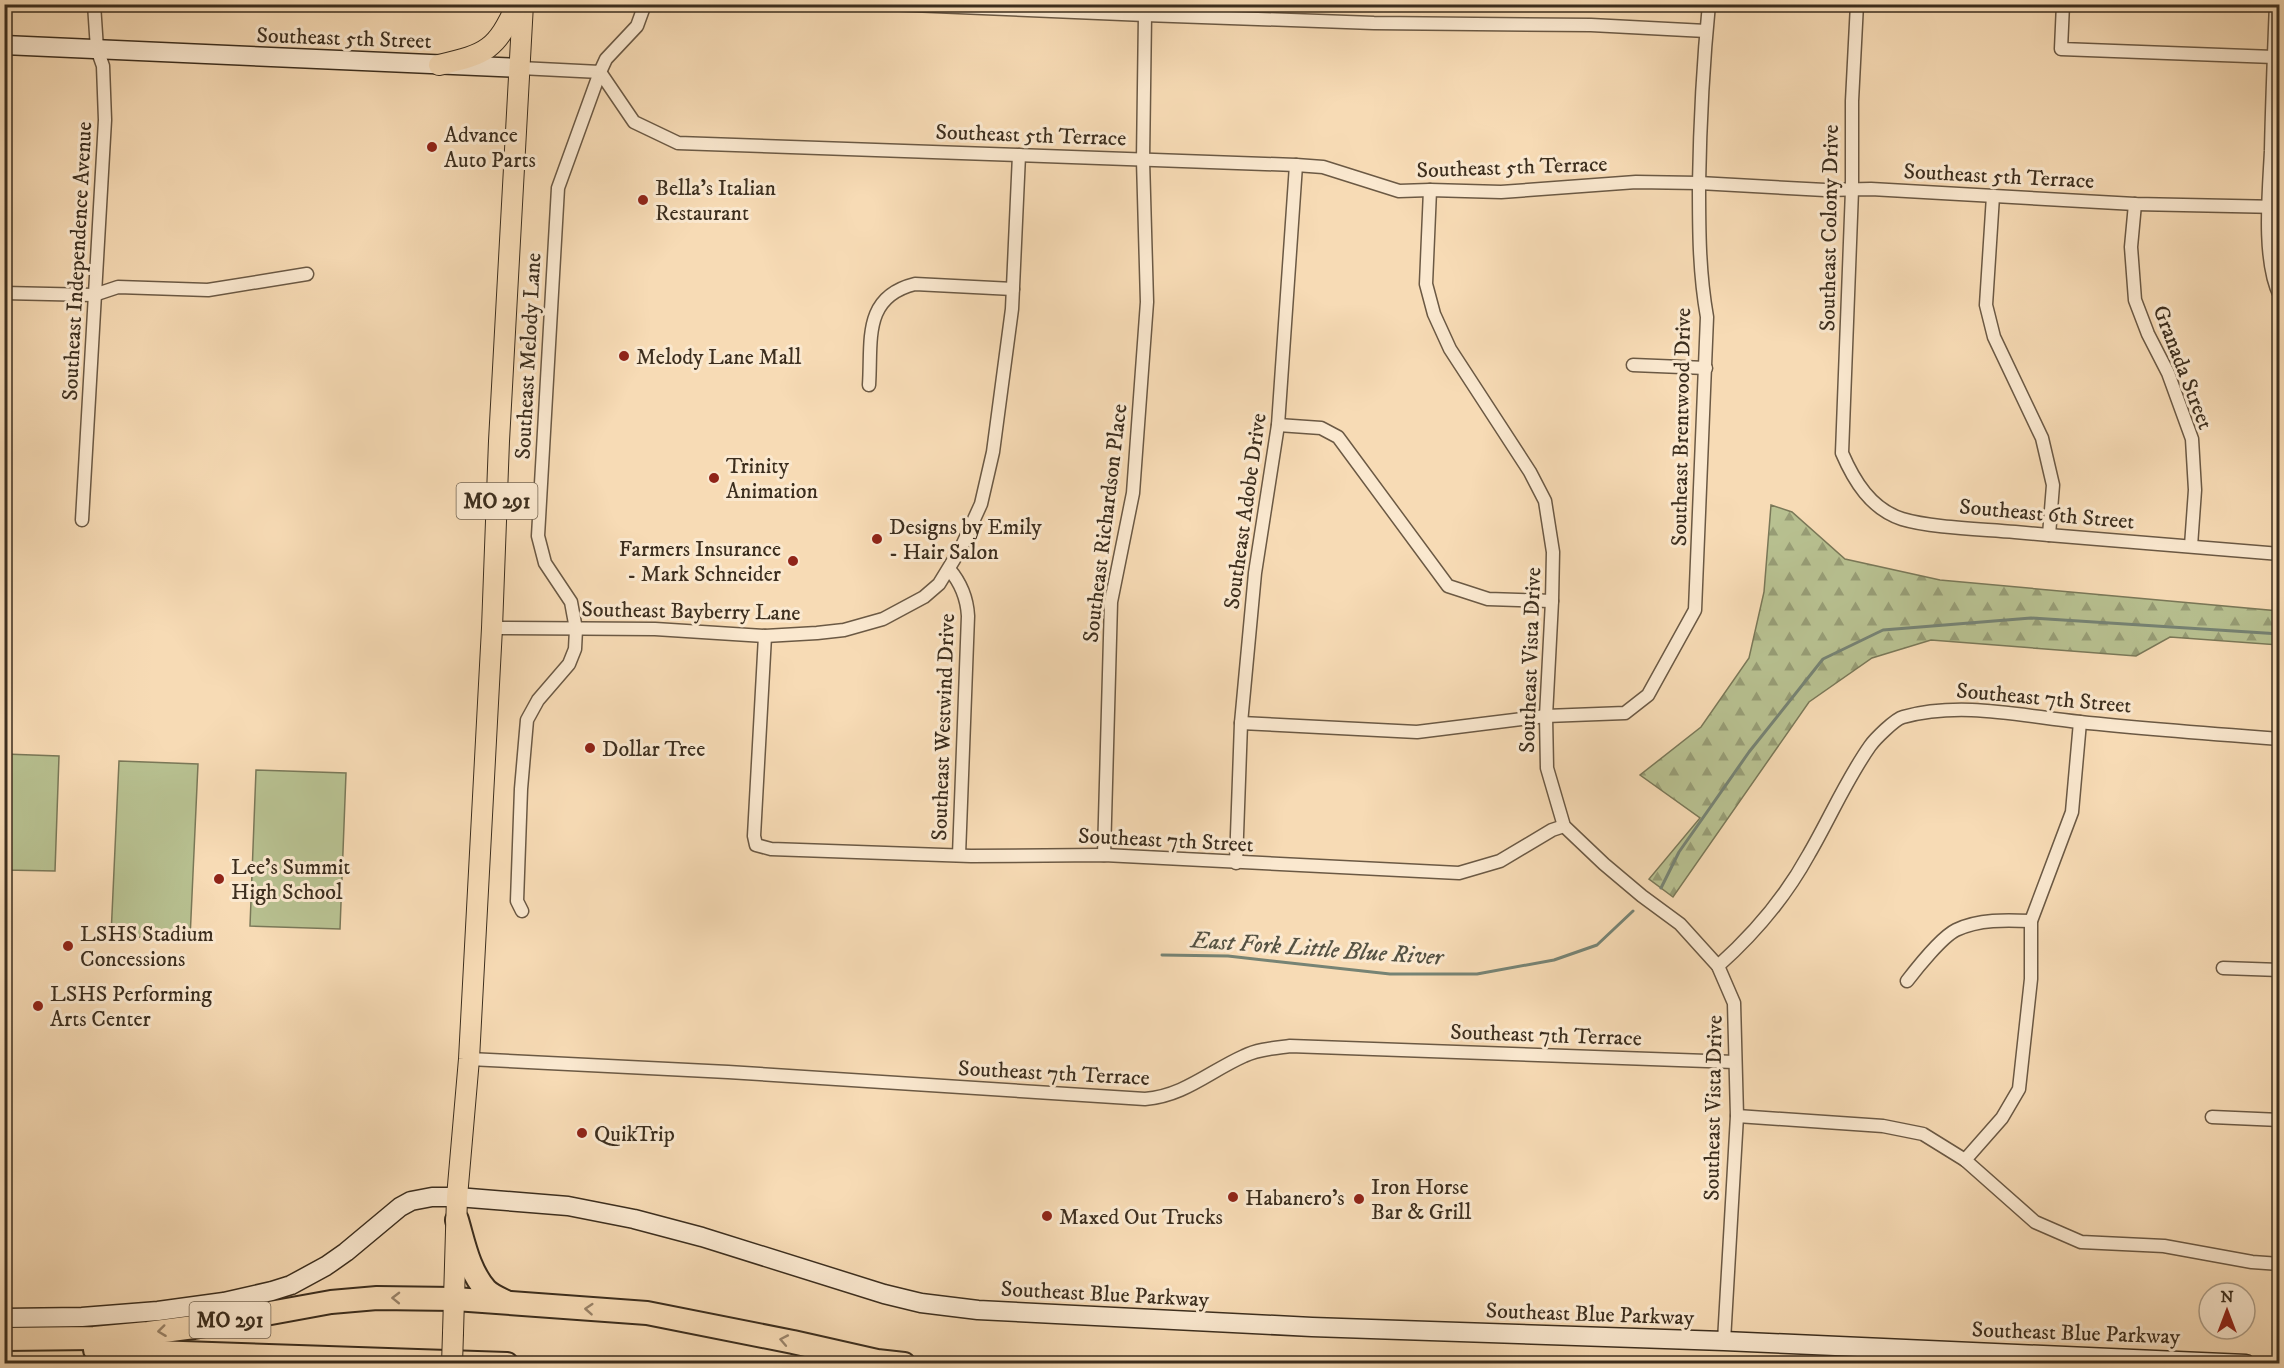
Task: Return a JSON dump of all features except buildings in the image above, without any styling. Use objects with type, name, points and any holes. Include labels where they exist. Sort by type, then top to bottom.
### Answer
[{"type":"highway","points":[[457,1220],[469,1262],[480,1281],[488,1292],[508,1303]]},
{"type":"highway","name":"MO 291","points":[[4,1339],[94,1338],[194,1328],[331,1302],[376,1298],[455,1299]]},
{"type":"highway","points":[[455,1299],[647,1313],[877,1361],[903,1364]]},
{"type":"highway","points":[[4,1347],[507,1364]]},
{"type":"main road","points":[[439,64],[471,57],[488,49],[505,30],[517,4]]},
{"type":"main road","name":"MO 291","points":[[455,1299],[457,1197],[469,1059],[523,4]]},
{"type":"main road","points":[[452,1364],[455,1299]]},
{"type":"street","name":"Southeast Independence Avenue","points":[[82,520],[105,120],[103,66],[97,49],[94,4]]},
{"type":"street","points":[[600,72],[606,59],[637,26],[645,4]]},
{"type":"street","points":[[887,4],[1145,15],[1241,11],[1374,22],[1591,25],[1706,31]]},
{"type":"street","name":"Southeast Brentwood Drive","points":[[1241,723],[1417,732],[1546,716],[1625,713],[1648,695],[1695,610],[1707,317],[1701,282],[1698,238],[1699,183],[1709,4]]},
{"type":"street","name":"Southeast Colony Drive","points":[[1842,453],[1857,4]]},
{"type":"street","points":[[2063,4],[2061,50],[2274,57]]},
{"type":"street","points":[[2276,4],[2274,207],[2270,252],[2272,271],[2280,296]]},
{"type":"street","name":"Southeast Richardson Place","points":[[1104,855],[1112,602],[1133,493],[1147,302],[1143,160],[1145,15]]},
{"type":"street","name":"Southeast 5th Street","points":[[4,45],[600,72]]},
{"type":"street","name":"Southeast 5th Terrace","points":[[600,72],[634,122],[678,143],[1296,165],[1323,167],[1399,191],[1501,192],[1636,182],[1699,183],[1871,189],[2135,204],[2274,207]]},
{"type":"street","name":"Southeast Melody Lane","points":[[522,911],[517,901],[521,789],[527,720],[538,700],[569,664],[575,649],[576,629],[571,602],[545,563],[538,536],[558,188],[600,72]]},
{"type":"street","name":"Southeast Bayberry Lane","points":[[492,628],[655,629],[765,636],[844,630],[884,620],[924,597],[939,584],[961,548],[981,504],[996,433],[1013,290],[1019,155]]},
{"type":"street","name":"Southeast Adobe Drive","points":[[1236,863],[1241,723],[1255,573],[1278,426],[1296,165]]},
{"type":"street","name":"Southeast Vista Drive","points":[[1430,190],[1426,284],[1434,314],[1450,349],[1530,472],[1545,501],[1552,552],[1546,716],[1547,768],[1564,826],[1604,864],[1680,924],[1718,966],[1734,1003],[1737,1116],[1724,1341]]},
{"type":"street","points":[[1993,196],[1986,304],[1994,338],[2042,438],[2053,485],[2049,535]]},
{"type":"street","name":"Granada Street","points":[[2135,204],[2131,248],[2135,300],[2148,334],[2168,373],[2192,439],[2195,490],[2191,546]]},
{"type":"street","points":[[4,293],[94,296],[118,287],[208,290],[307,274]]},
{"type":"street","points":[[869,384],[875,314],[881,302],[891,294],[903,287],[915,284],[1013,290]]},
{"type":"street","points":[[1634,365],[1706,368]]},
{"type":"street","points":[[1278,426],[1321,428],[1338,437],[1448,586],[1488,599],[1552,601]]},
{"type":"street","name":"Southeast 6th Street","points":[[1842,453],[1853,477],[1863,490],[1878,506],[1901,518],[1951,526],[2280,554]]},
{"type":"street","name":"Southeast Westwind Drive","points":[[949,569],[964,592],[968,616],[959,855]]},
{"type":"street","name":"Southeast 7th Street","points":[[765,636],[754,828],[756,844],[771,849],[959,855],[1104,855],[1459,873],[1500,861],[1552,830],[1564,826]]},
{"type":"street","name":"Southeast 7th Street","points":[[1718,966],[1745,942],[1776,904],[1809,855],[1846,783],[1871,744],[1900,717],[1944,710],[1978,710],[2080,722],[2280,739]]},
{"type":"street","points":[[1965,1160],[2002,1118],[2019,1089],[2031,979],[2031,921],[2072,812],[2080,722]]},
{"type":"street","points":[[1907,981],[1954,931],[1978,923],[2005,920],[2031,921]]},
{"type":"street","points":[[2223,968],[2280,970]]},
{"type":"street","name":"Southeast 7th Terrace","points":[[469,1059],[729,1072],[1145,1099],[1161,1098],[1178,1092],[1244,1056],[1290,1046],[1735,1062]]},
{"type":"street","points":[[1737,1116],[1893,1128],[1923,1134],[1965,1160],[2035,1222],[2081,1242],[2164,1246],[2252,1262],[2280,1264]]},
{"type":"street","points":[[2212,1117],[2280,1120]]},
{"type":"street","name":"Southeast Blue Parkway","points":[[4,1318],[120,1315],[187,1307],[263,1294],[291,1285],[326,1266],[400,1207],[411,1201],[432,1197],[457,1197],[568,1206],[634,1219],[702,1237],[874,1292],[921,1303],[978,1310],[1312,1328],[1724,1341],[2246,1364]]},
{"type":"green space","points":[[1771,505],[1792,512],[1845,559],[1940,580],[2279,611],[2279,645],[2170,637],[2136,656],[1931,640],[1872,658],[1809,702],[1673,897],[1649,879],[1700,818],[1640,775],[1701,727],[1749,658],[1764,592]]},
{"type":"green space","points":[[5,754],[59,756],[55,871],[5,870]]},
{"type":"green space","points":[[119,761],[198,764],[190,939],[111,936]]},
{"type":"green space","points":[[256,770],[346,773],[340,929],[250,926]]},
{"type":"waterway","name":"East Fork Little Blue River","points":[[1661,888],[1679,852],[1749,752],[1823,659],[1883,630],[2031,618],[2280,634]]},
{"type":"waterway","name":"East Fork Little Blue River","points":[[1162,955],[1228,956],[1390,974],[1477,974],[1554,960],[1597,945],[1633,911]]},
{"type":"place","name":"Advance Auto Parts","points":[[432,147]]},
{"type":"place","name":"Bella's Italian Restaurant","points":[[643,200]]},
{"type":"place","name":"Melody Lane Mall","points":[[624,356]]},
{"type":"place","name":"Trinity Animation","points":[[714,478]]},
{"type":"place","name":"Designs by Emily - Hair Salon","points":[[877,539]]},
{"type":"place","name":"Farmers Insurance - Mark Schneider","points":[[793,561]]},
{"type":"place","name":"Dollar Tree","points":[[590,748]]},
{"type":"place","name":"Lee's Summit High School","points":[[219,879]]},
{"type":"place","name":"LSHS Stadium Concessions","points":[[68,946]]},
{"type":"place","name":"LSHS Performing Arts Center","points":[[38,1006]]},
{"type":"place","name":"QuikTrip","points":[[582,1133]]},
{"type":"place","name":"Habanero's","points":[[1233,1197]]},
{"type":"place","name":"Iron Horse Bar & Grill","points":[[1359,1199]]},
{"type":"place","name":"Maxed Out Trucks","points":[[1047,1216]]}]
